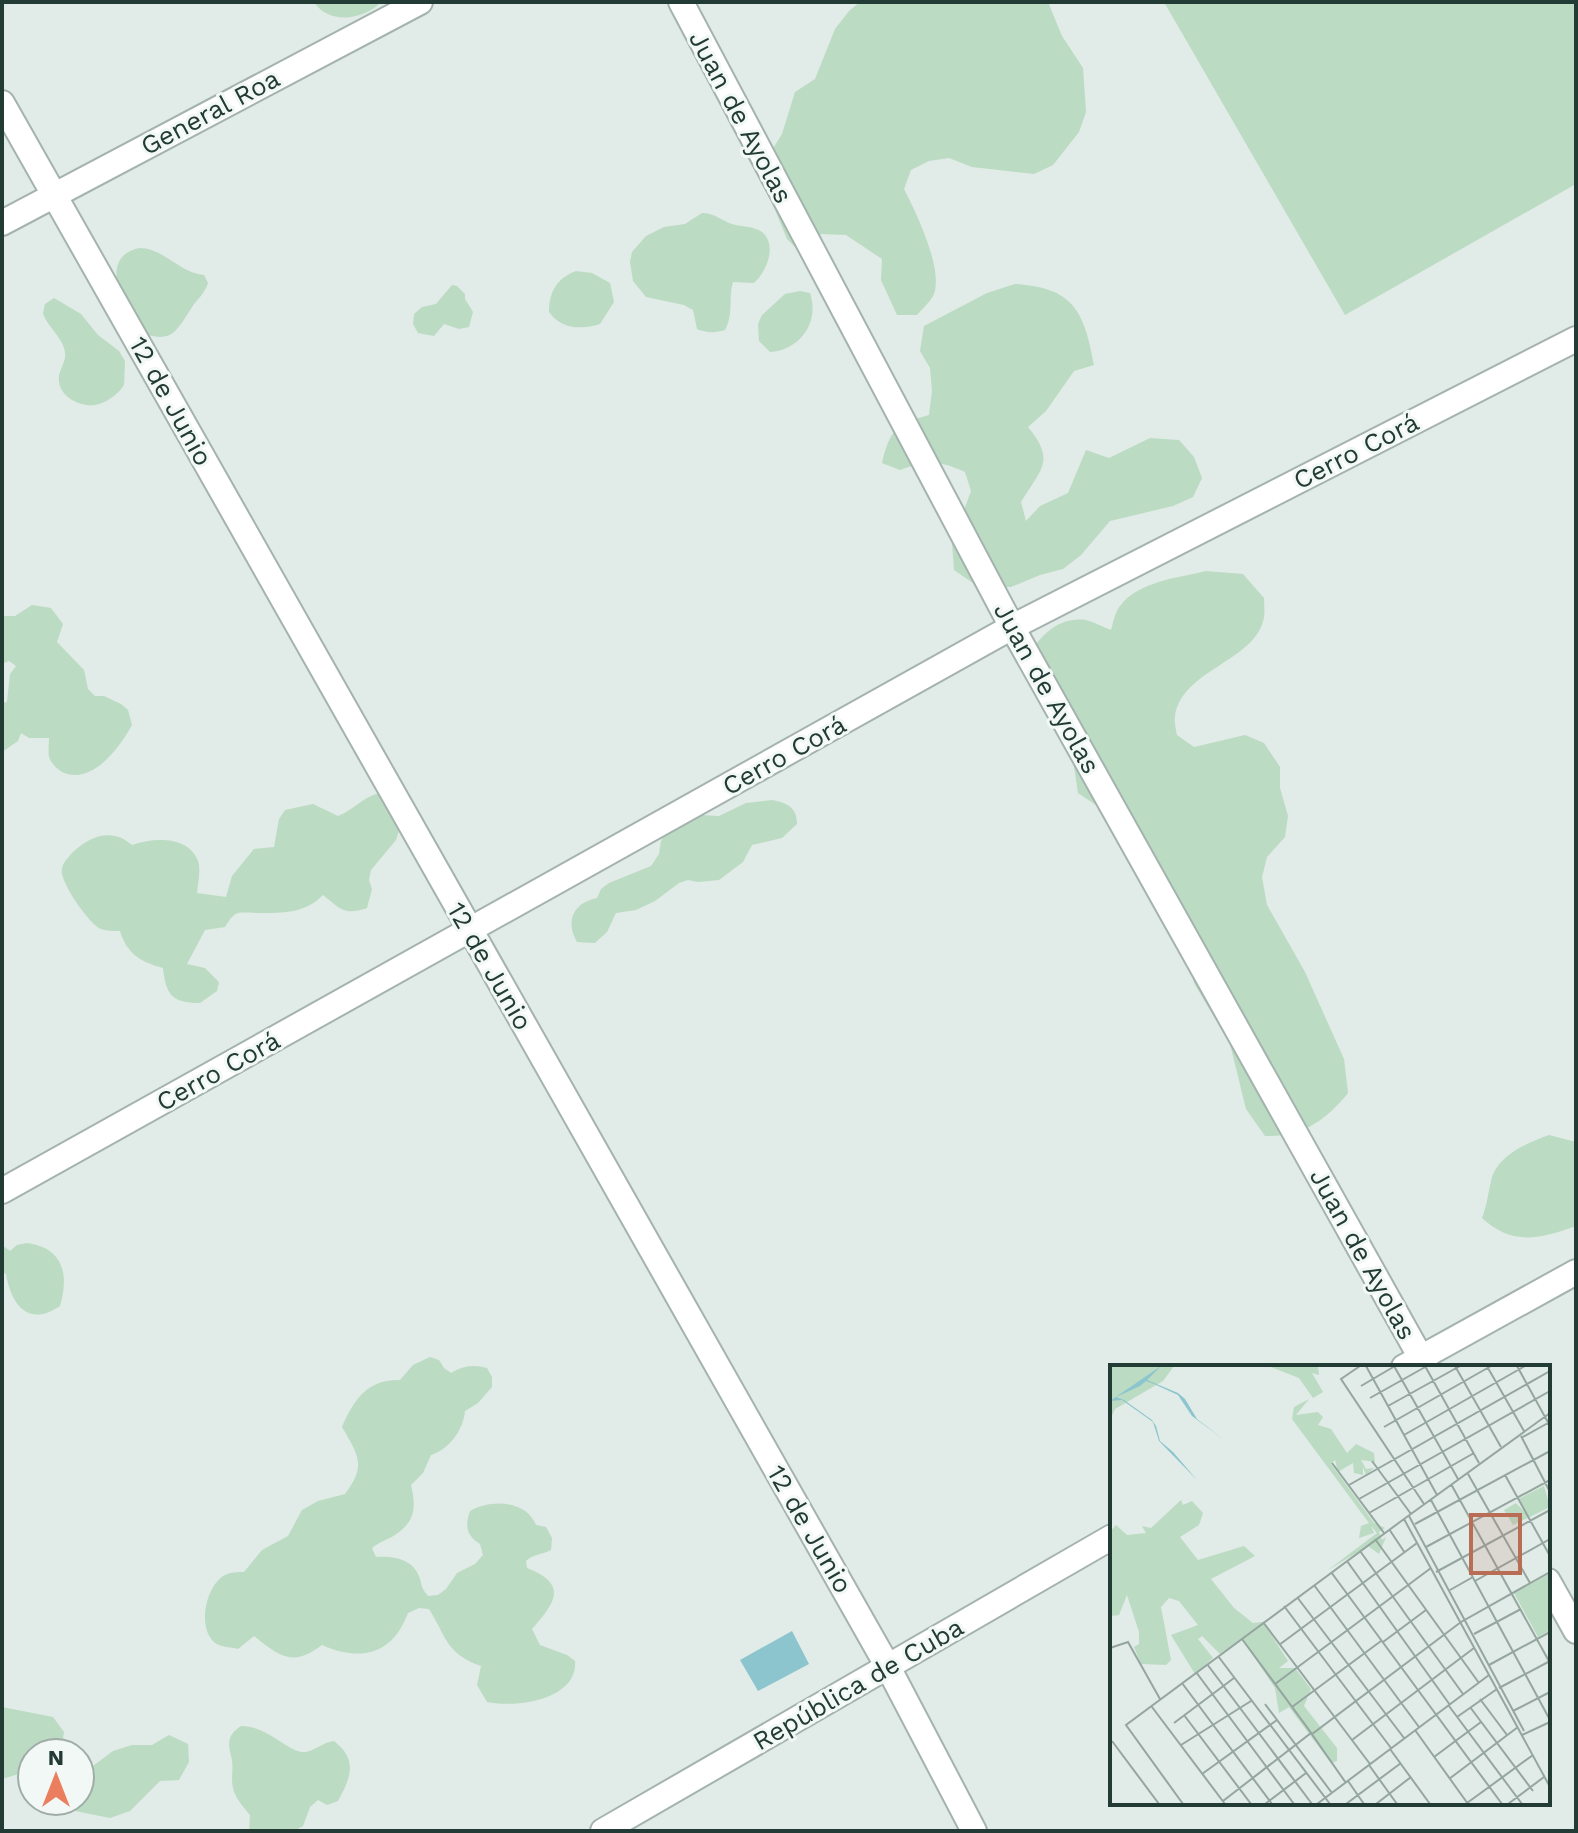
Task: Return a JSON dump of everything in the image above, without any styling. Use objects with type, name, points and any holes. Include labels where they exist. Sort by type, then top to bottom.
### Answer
[{"type":"street","name":"General Roa","points":[[2,223],[420,2]]},
{"type":"street","name":"Juan de Ayolas","points":[[681,2],[1012,627],[1417,1364]]},
{"type":"street","name":"12 de Junio","points":[[2,103],[888,1667],[974,1831]]},
{"type":"street","name":"Cerro Corá","points":[[2,1191],[1012,627],[1576,339]]},
{"type":"street","points":[[1417,1364],[1576,1272]]},
{"type":"street","name":"República de Cuba","points":[[603,1831],[1110,1538]]},
{"type":"street","points":[[1550,1585],[1576,1631]]},
{"type":"green space","points":[[314,2],[381,2],[365,13],[337,17],[320,9]]},
{"type":"green space","points":[[860,2],[1048,2],[1062,36],[1083,68],[1086,112],[1079,132],[1053,165],[1034,174],[972,167],[949,158],[929,161],[911,170],[904,189],[928,242],[936,285],[933,296],[917,315],[897,315],[881,280],[882,259],[846,235],[821,234],[803,255],[787,239],[759,171],[782,134],[795,92],[815,79],[835,29]]},
{"type":"green space","points":[[1164,2],[1576,2],[1576,184],[1345,315]]},
{"type":"green space","points":[[702,213],[759,230],[767,238],[770,251],[766,266],[754,283],[733,282],[728,324],[725,330],[717,332],[697,329],[693,310],[684,305],[646,297],[633,281],[630,262],[632,252],[646,236],[664,227],[685,224]]},
{"type":"green space","points":[[139,248],[156,252],[187,270],[204,275],[208,283],[177,329],[165,336],[147,335],[135,330],[120,295],[117,283],[119,261]]},
{"type":"green space","points":[[576,271],[592,273],[610,283],[614,302],[600,324],[572,327],[559,322],[549,312],[555,287]]},
{"type":"green space","points":[[1015,284],[1050,291],[1072,305],[1086,330],[1094,365],[1074,371],[1046,411],[1028,427],[1042,448],[1043,457],[1039,473],[1021,502],[1026,521],[1040,506],[1068,493],[1086,450],[1109,458],[1150,438],[1179,440],[1194,457],[1202,478],[1193,497],[1173,506],[1110,521],[1081,555],[1063,569],[1011,587],[992,587],[973,583],[954,570],[952,543],[971,491],[965,472],[940,463],[918,464],[900,470],[882,463],[896,430],[929,415],[932,391],[930,368],[920,351],[924,326],[987,293]]},
{"type":"green space","points":[[452,285],[465,294],[473,312],[469,327],[459,329],[444,324],[434,336],[418,333],[413,324],[414,314],[422,307],[436,304]]},
{"type":"green space","points":[[810,293],[810,324],[790,346],[770,352],[759,341],[758,324],[762,315],[785,294]]},
{"type":"green space","points":[[54,298],[81,314],[98,335],[119,351],[125,361],[124,385],[106,401],[93,405],[81,404],[69,398],[61,388],[59,378],[65,352],[43,313],[45,304]]},
{"type":"green space","points":[[1206,571],[1243,574],[1264,598],[1264,617],[1258,632],[1248,644],[1204,676],[1181,700],[1175,718],[1177,735],[1194,747],[1245,735],[1264,743],[1280,767],[1280,788],[1288,816],[1285,837],[1267,857],[1262,877],[1267,905],[1305,972],[1344,1059],[1348,1093],[1331,1112],[1312,1125],[1278,1136],[1265,1136],[1246,1109],[1230,1044],[1194,983],[1188,959],[1114,817],[1078,793],[1068,727],[1025,661],[1042,637],[1057,625],[1066,621],[1086,620],[1111,630],[1118,608],[1138,591],[1160,582]]},
{"type":"green space","points":[[32,605],[51,608],[63,624],[57,642],[84,670],[88,689],[95,696],[104,696],[128,710],[132,725],[120,744],[104,762],[84,774],[73,775],[56,768],[49,757],[49,738],[29,738],[21,733],[18,741],[2,752],[2,703],[7,702],[10,674],[16,666],[9,661],[2,664],[2,616],[15,616]]},
{"type":"green space","points":[[381,793],[402,821],[396,840],[371,870],[369,880],[372,889],[367,908],[347,911],[323,895],[301,909],[238,913],[225,927],[205,930],[187,964],[205,968],[219,982],[217,991],[200,1003],[172,996],[163,968],[136,956],[120,931],[103,930],[89,919],[62,875],[67,858],[93,838],[117,836],[132,845],[170,841],[187,847],[198,861],[197,893],[226,897],[232,876],[254,849],[274,847],[279,819],[285,810],[313,804],[338,816]]},
{"type":"green space","points":[[772,800],[790,807],[797,818],[797,824],[782,838],[752,845],[743,862],[719,880],[688,880],[636,910],[616,913],[607,932],[595,943],[577,942],[572,920],[577,909],[597,898],[601,889],[609,883],[651,866],[659,854],[666,832],[683,820],[701,815],[719,816],[746,803]]},
{"type":"green space","points":[[1549,1135],[1576,1142],[1576,1226],[1538,1237],[1504,1233],[1482,1218],[1494,1172],[1514,1151]]},
{"type":"green space","points":[[27,1243],[49,1251],[61,1265],[63,1295],[60,1306],[49,1312],[39,1314],[23,1310],[12,1295],[6,1274],[2,1272],[2,1245],[10,1251],[17,1245]]},
{"type":"green space","points":[[430,1357],[439,1360],[451,1373],[468,1366],[487,1368],[492,1377],[492,1387],[478,1403],[465,1411],[454,1438],[431,1455],[423,1473],[411,1485],[414,1507],[411,1519],[402,1530],[372,1548],[376,1557],[396,1558],[408,1563],[417,1572],[428,1596],[438,1595],[457,1573],[475,1564],[483,1555],[480,1544],[468,1530],[470,1511],[488,1505],[507,1504],[524,1511],[536,1525],[546,1527],[552,1538],[551,1550],[526,1561],[527,1568],[548,1580],[554,1594],[547,1610],[532,1629],[540,1645],[575,1661],[567,1685],[543,1698],[513,1704],[487,1702],[477,1685],[481,1666],[454,1650],[429,1609],[419,1608],[408,1613],[393,1638],[384,1646],[362,1653],[322,1645],[303,1656],[287,1657],[254,1636],[238,1649],[214,1642],[206,1627],[206,1607],[218,1580],[227,1574],[244,1572],[262,1550],[288,1536],[302,1510],[318,1501],[345,1494],[352,1484],[358,1460],[342,1427],[357,1400],[379,1383],[400,1380],[413,1365]]},
{"type":"green space","points":[[2,1707],[53,1717],[64,1732],[63,1737],[16,1737],[16,1775],[2,1779]]},
{"type":"green space","points":[[241,1726],[260,1730],[305,1752],[334,1741],[347,1755],[350,1769],[338,1801],[327,1805],[318,1800],[310,1807],[303,1826],[294,1831],[249,1831],[250,1815],[232,1785],[229,1745],[233,1733]]},
{"type":"green space","points":[[169,1735],[188,1744],[189,1762],[179,1780],[160,1781],[130,1811],[110,1818],[96,1815],[96,1764],[113,1751],[132,1745],[152,1745]]},
{"type":"water","points":[[792,1631],[809,1664],[758,1691],[740,1660]]}]
